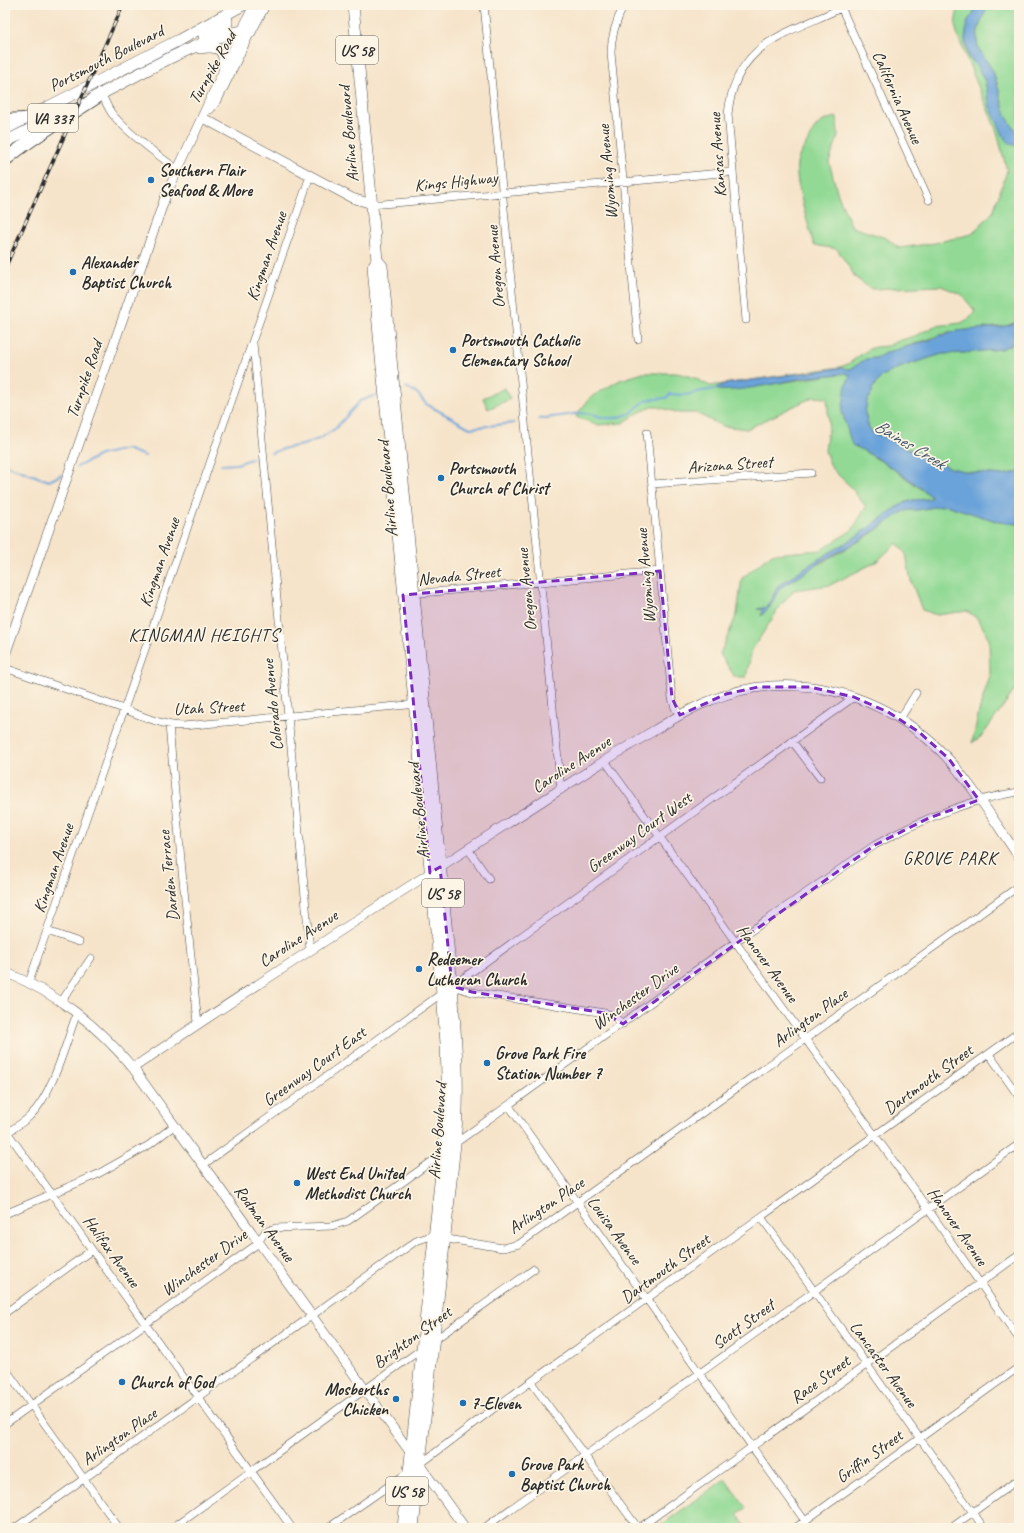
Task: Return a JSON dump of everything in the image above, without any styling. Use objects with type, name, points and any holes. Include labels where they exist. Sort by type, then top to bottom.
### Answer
[{"type":"highway","points":[[5,160],[47,128],[102,94]]},
{"type":"highway","points":[[5,120],[24,119]]},
{"type":"main road","name":"Portsmouth Boulevard","points":[[5,129],[225,16],[243,5]]},
{"type":"main road","points":[[246,31],[264,5]]},
{"type":"main road","name":"Airline Boulevard","points":[[353,5],[377,260],[382,266],[385,346],[419,704],[430,873],[442,992],[448,1075],[448,1108],[444,1152],[434,1340],[413,1528]]},
{"type":"main road","points":[[172,56],[227,23],[225,16]]},
{"type":"main road","name":"Portsmouth Boulevard","points":[[5,142],[102,94],[172,56],[206,42],[246,31]]},
{"type":"main road","points":[[188,50],[208,46],[218,48],[224,55],[224,71]]},
{"type":"main road","name":"Airline Boulevard","points":[[403,1528],[422,1349],[455,1144],[458,1100],[458,1067],[452,986],[440,867],[419,704]]},
{"type":"street","points":[[246,31],[254,5]]},
{"type":"street","name":"Oregon Avenue","points":[[484,5],[561,790]]},
{"type":"street","name":"Wyoming Avenue","points":[[624,5],[617,18],[613,32],[611,53],[638,338]]},
{"type":"street","name":"Kansas Avenue","points":[[746,320],[732,172],[728,108],[732,89],[744,65],[760,47],[770,40],[843,6]]},
{"type":"street","name":"California Avenue","points":[[843,6],[929,200]]},
{"type":"street","name":"Turnpike Road","points":[[5,655],[156,221],[177,170],[211,96],[246,31]]},
{"type":"street","name":"Turnpike Road","points":[[202,118],[217,100],[246,31]]},
{"type":"street","points":[[102,94],[114,116],[143,143],[177,170]]},
{"type":"street","name":"Kings Highway","points":[[202,118],[352,198],[372,204],[732,172]]},
{"type":"street","name":"Kingman Avenue","points":[[29,982],[310,176]]},
{"type":"street","name":"Colorado Avenue","points":[[252,339],[310,950]]},
{"type":"street","name":"Wyoming Avenue","points":[[647,433],[672,698],[675,708],[680,715]]},
{"type":"street","name":"Arizona Street","points":[[652,484],[811,473]]},
{"type":"street","name":"Nevada Street","points":[[409,595],[660,571]]},
{"type":"street","name":"Utah Street","points":[[5,668],[169,725],[183,726],[419,704]]},
{"type":"street","name":"Caroline Avenue","points":[[133,1068],[198,1023],[310,950],[605,761],[680,715],[726,694],[758,687],[810,687],[830,690],[854,697],[870,703],[900,719],[919,732],[949,759],[965,778],[1019,857]]},
{"type":"street","points":[[900,719],[916,693]]},
{"type":"street","name":"Greenway Court West","points":[[442,992],[854,697]]},
{"type":"street","name":"Darden Terrace","points":[[169,725],[181,863],[198,1023]]},
{"type":"street","points":[[792,741],[820,778]]},
{"type":"street","name":"Hanover Avenue","points":[[605,761],[928,1209],[1019,1339]]},
{"type":"street","name":"Winchester Drive","points":[[5,1424],[259,1242],[265,1232],[275,1228],[332,1226],[348,1221],[735,942],[875,845],[896,833],[929,818],[979,800],[1019,792]]},
{"type":"street","points":[[468,849],[489,879]]},
{"type":"street","name":"Arlington Place","points":[[14,1528],[416,1241],[428,1238],[440,1238],[496,1247],[511,1247],[526,1239],[1019,886]]},
{"type":"street","points":[[47,930],[79,942]]},
{"type":"street","points":[[61,1002],[91,958]]},
{"type":"street","name":"Rodman Avenue","points":[[5,972],[29,982],[77,1013],[102,1034],[133,1068],[465,1528]]},
{"type":"street","points":[[452,986],[472,992],[605,1013],[612,1015],[623,1024]]},
{"type":"street","name":"Greenway Court East","points":[[203,1165],[442,992]]},
{"type":"street","points":[[6,1130],[31,1115],[45,1097],[77,1013]]},
{"type":"street","name":"Dartmouth Street","points":[[328,1528],[409,1471],[420,1465],[531,1382],[1019,1032]]},
{"type":"street","points":[[989,1054],[1019,1097]]},
{"type":"street","name":"Louisa Avenue","points":[[509,1106],[810,1528]]},
{"type":"street","points":[[5,1214],[85,1180],[123,1161],[149,1145],[175,1125]]},
{"type":"street","name":"Halifax Avenue","points":[[6,1130],[292,1528]]},
{"type":"street","name":"Scott Street","points":[[484,1528],[1019,1144]]},
{"type":"street","name":"Lancaster Avenue","points":[[761,1217],[813,1292],[984,1528]]},
{"type":"street","points":[[5,1313],[92,1250]]},
{"type":"street","name":"Race Street","points":[[639,1528],[1019,1256]]},
{"type":"street","name":"Brighton Street","points":[[172,1528],[534,1269]]},
{"type":"street","name":"Griffin Street","points":[[795,1528],[1019,1367]]},
{"type":"street","points":[[5,1368],[119,1528]]},
{"type":"street","points":[[531,1382],[584,1456],[639,1528]]},
{"type":"street","points":[[951,1528],[1019,1480]]},
{"type":"highlighted area","points":[[660,571],[672,698],[680,715],[726,694],[758,687],[810,687],[854,697],[888,712],[919,732],[949,759],[979,800],[929,818],[875,845],[623,1024],[605,1013],[472,992],[452,986],[440,867],[430,873],[403,595]]},
{"type":"green space","points":[[958,5],[975,5],[973,14],[968,20],[965,47],[969,58],[976,65],[985,81],[990,107],[1011,144],[1019,147],[1019,319],[1014,323],[1005,326],[950,332],[890,351],[876,358],[866,359],[851,369],[839,368],[724,384],[718,390],[750,387],[846,373],[850,375],[846,386],[852,445],[892,468],[932,497],[929,499],[913,500],[901,504],[854,538],[804,568],[778,587],[767,607],[760,609],[764,610],[761,616],[780,588],[863,539],[896,516],[908,510],[946,505],[999,522],[1019,524],[1019,684],[982,736],[972,743],[980,707],[990,676],[989,639],[979,620],[967,611],[937,615],[922,610],[911,581],[906,554],[897,543],[876,562],[830,585],[794,590],[781,605],[752,650],[746,677],[735,677],[720,654],[737,614],[742,578],[772,554],[821,550],[852,530],[866,507],[850,486],[832,469],[825,451],[829,422],[827,398],[813,397],[747,429],[722,426],[696,413],[680,413],[654,406],[638,413],[623,423],[598,425],[576,417],[591,397],[620,380],[643,373],[677,373],[695,378],[710,386],[840,367],[848,364],[869,349],[887,346],[915,336],[935,326],[961,323],[970,318],[975,311],[961,294],[941,286],[871,289],[856,278],[837,249],[814,245],[800,192],[797,171],[797,163],[801,152],[813,131],[822,122],[837,117],[838,137],[829,162],[838,195],[852,227],[886,238],[899,248],[935,243],[972,234],[993,212],[1007,171],[997,132],[960,42],[955,26]]},
{"type":"green space","points":[[988,5],[1019,5],[1019,133],[1008,119],[995,76],[981,52],[977,41],[978,32]]},
{"type":"green space","points":[[1019,341],[1019,472],[1002,475],[968,472],[951,468],[898,444],[882,435],[876,435],[869,429],[865,413],[867,401],[872,393],[872,389],[882,376],[904,366],[942,354],[1001,349]]},
{"type":"green space","points":[[505,388],[510,399],[488,409],[483,398]]},
{"type":"green space","points":[[725,1479],[746,1508],[737,1514],[747,1528],[657,1528]]},
{"type":"water","points":[[975,5],[988,5],[978,32],[977,41],[981,52],[995,76],[1008,119],[1019,133],[1019,147],[1011,144],[1005,139],[990,107],[985,81],[976,65],[969,58],[965,39],[968,20],[973,14]]},
{"type":"water","points":[[1019,319],[1019,341],[1001,349],[942,354],[904,366],[882,376],[872,389],[872,393],[867,401],[865,413],[869,429],[876,435],[882,435],[898,444],[951,468],[968,472],[1002,475],[1019,472],[1019,524],[999,522],[946,505],[908,510],[862,539],[818,563],[780,588],[769,608],[761,616],[763,610],[757,609],[767,607],[778,586],[804,568],[854,538],[901,504],[913,500],[929,499],[932,497],[913,482],[880,460],[852,445],[842,412],[846,386],[850,375],[846,373],[809,377],[746,389],[714,389],[724,384],[839,368],[851,369],[866,359],[876,358],[890,351],[936,338],[940,334],[942,336],[956,331],[1001,327],[1013,324]]},
{"type":"waterway","points":[[406,387],[417,393],[426,404],[470,428],[514,423]]},
{"type":"waterway","points":[[539,419],[581,413],[592,414],[605,418],[617,418],[631,413],[646,400],[666,398],[670,394],[686,395],[716,389]]},
{"type":"waterway","points":[[271,453],[286,448],[303,445],[321,438],[336,428],[360,401],[376,395]]},
{"type":"waterway","points":[[77,467],[100,455],[126,449],[145,456]]},
{"type":"waterway","points":[[221,465],[237,464],[254,458]]},
{"type":"waterway","points":[[5,465],[49,481],[61,475]]},
{"type":"railway","points":[[5,268],[123,5]]},
{"type":"place","name":"Southern Flair Seafood & More","points":[[151,180]]},
{"type":"place","name":"Alexander Baptist Church","points":[[73,272]]},
{"type":"place","name":"Portsmouth Catholic Elementary School","points":[[453,350]]},
{"type":"place","name":"Portsmouth Church of Christ","points":[[441,478]]},
{"type":"place","name":"Redeemer Lutheran Church","points":[[419,969]]},
{"type":"place","name":"Grove Park Fire Station Number 7","points":[[487,1063]]},
{"type":"place","name":"West End United Methodist Church","points":[[297,1183]]},
{"type":"place","name":"Church of God","points":[[122,1382]]},
{"type":"place","name":"Mosberths Chicken","points":[[396,1399]]},
{"type":"place","name":"7-Eleven","points":[[463,1403]]},
{"type":"place","name":"Grove Park Baptist Church","points":[[512,1474]]},
{"type":"district","name":"KINGMAN HEIGHTS","points":[[204,635]]},
{"type":"district","name":"GROVE PARK","points":[[950,858]]},
{"type":"water label","name":"Baines Creek","points":[[910,444]]}]
